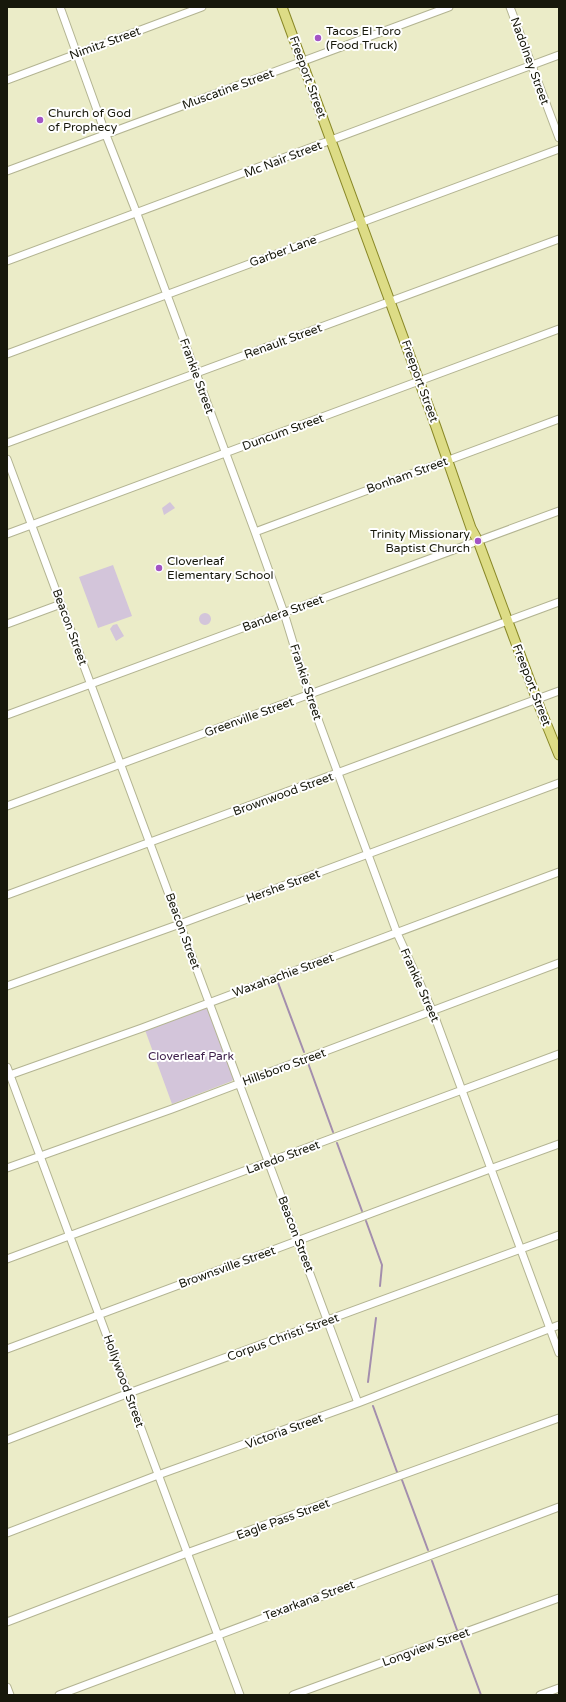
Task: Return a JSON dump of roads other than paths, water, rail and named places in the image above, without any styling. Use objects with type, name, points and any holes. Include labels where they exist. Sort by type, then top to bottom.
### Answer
[{"type":"main road","name":"Freeport Street","points":[[282,7],[448,460],[471,528],[478,541],[559,755]]},
{"type":"street","name":"Frankie Street","points":[[60,7],[106,135],[138,214],[255,532],[284,612],[309,695],[397,933],[433,1012],[559,1353]]},
{"type":"street","name":"Nimitz Street","points":[[7,80],[202,7]]},
{"type":"street","name":"Muscatine Street","points":[[7,171],[449,7]]},
{"type":"street","name":"Nadolney Street","points":[[510,7],[559,138]]},
{"type":"street","name":"Mc Nair Street","points":[[7,261],[138,214],[559,55]]},
{"type":"street","name":"Garber Lane","points":[[7,354],[559,149]]},
{"type":"street","name":"Renault Street","points":[[7,443],[559,239]]},
{"type":"street","name":"Duncum Street","points":[[7,534],[559,329]]},
{"type":"street","name":"Bonham Street","points":[[255,532],[559,419]]},
{"type":"street","name":"Beacon Street","points":[[7,459],[329,1321],[358,1403]]},
{"type":"street","name":"Bandera Street","points":[[7,715],[559,511]]},
{"type":"street","name":"Greenville Street","points":[[7,806],[559,602]]},
{"type":"street","points":[[7,624],[61,604]]},
{"type":"street","name":"Brownwood Street","points":[[7,895],[559,691]]},
{"type":"street","name":"Hershe Street","points":[[7,986],[180,924],[559,783]]},
{"type":"street","name":"Waxahachie Street","points":[[8,1072],[209,1003],[559,872]]},
{"type":"street","name":"Hillsboro Street","points":[[7,1168],[240,1084],[559,964]]},
{"type":"street","name":"Laredo Street","points":[[7,1259],[69,1235],[269,1163],[559,1054]]},
{"type":"street","name":"Hollywood Street","points":[[8,1072],[129,1393],[240,1695]]},
{"type":"street","name":"Brownsville Street","points":[[7,1349],[559,1144]]},
{"type":"street","name":"Corpus Christi Street","points":[[7,1440],[129,1393],[329,1321],[559,1235]]},
{"type":"street","name":"Victoria Street","points":[[7,1533],[158,1475],[358,1403],[559,1325]]},
{"type":"street","name":"Eagle Pass Street","points":[[7,1622],[187,1553],[559,1418]]},
{"type":"street","name":"Texarkana Street","points":[[59,1695],[217,1634],[559,1507]]},
{"type":"street","name":"Longview Street","points":[[293,1695],[559,1598]]},
{"type":"street","points":[[7,1687],[10,1695]]},
{"type":"street","points":[[540,1695],[559,1688]]},
{"type":"waterway","points":[[277,980],[304,1052]]},
{"type":"waterway","points":[[308,1063],[333,1132]]},
{"type":"waterway","points":[[337,1143],[362,1211]]},
{"type":"waterway","points":[[366,1221],[382,1265],[380,1286]]},
{"type":"waterway","points":[[368,1382],[376,1318]]},
{"type":"waterway","points":[[373,1406],[397,1472]]},
{"type":"waterway","points":[[402,1480],[428,1550]]},
{"type":"waterway","points":[[432,1561],[457,1630]]},
{"type":"waterway","points":[[461,1641],[481,1695]]},
{"type":"place","name":"Tacos El Toro (Food Truck)","points":[[318,38]]},
{"type":"place","name":"Church of God of Prophecy","points":[[40,120]]},
{"type":"place","name":"Trinity Missionary Baptist Church","points":[[478,541]]},
{"type":"place","name":"Cloverleaf Elementary School","points":[[159,568]]},
{"type":"park label","name":"Cloverleaf Park","points":[[191,1056]]}]
